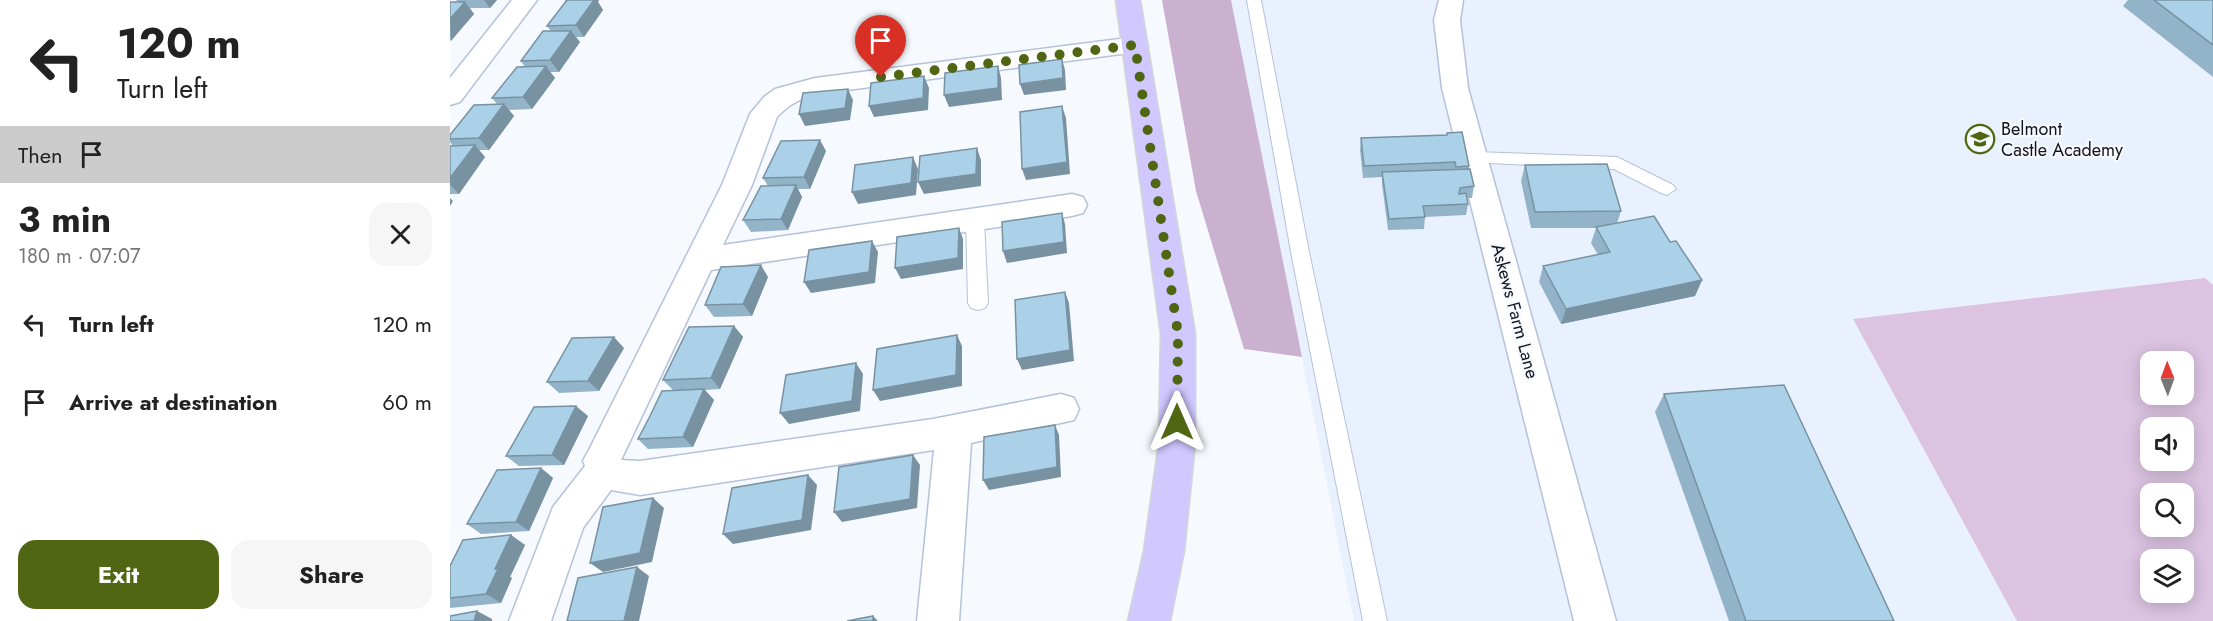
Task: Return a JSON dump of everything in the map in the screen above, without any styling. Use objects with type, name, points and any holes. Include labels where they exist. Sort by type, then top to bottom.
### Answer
[{"type":"main road","points":[[1128,0],[1178,334],[1177,443],[1164,550],[1149,621]]},
{"type":"street","points":[[450,96],[525,0]]},
{"type":"street","name":"Askews Farm Lane","points":[[1451,0],[1447,20],[1455,88],[1595,621]]},
{"type":"street","points":[[1061,409],[954,430],[640,478],[613,476],[604,470],[602,461],[737,185],[764,114],[774,103],[785,95],[815,86],[1135,45]]},
{"type":"street","points":[[701,260],[1072,205]]},
{"type":"street","points":[[938,621],[954,430]]},
{"type":"street","points":[[530,621],[561,531],[574,507],[604,470]]},
{"type":"lane","points":[[1254,0],[1300,252],[1375,621]]},
{"type":"lane","points":[[1475,158],[1617,163],[1667,189]]},
{"type":"lane","points":[[975,219],[978,303]]},
{"type":"shaded area","points":[[1162,0],[1231,0],[1302,357],[1244,349],[1196,191]]},
{"type":"shaded area","points":[[1231,0],[2213,0],[2213,285],[2204,278],[1853,319],[2017,621],[1354,621]]},
{"type":"shaded area","points":[[2205,278],[2213,285],[2213,621],[2017,621],[1853,319]]},
{"type":"building","points":[[567,0],[594,0],[576,25],[547,26]]},
{"type":"building","points":[[2154,0],[2213,0],[2213,45]]},
{"type":"building","points":[[450,2],[465,2],[450,19]]},
{"type":"building","points":[[543,31],[571,31],[550,60],[521,61]]},
{"type":"building","points":[[1062,59],[1063,78],[1020,84],[1019,65]]},
{"type":"building","points":[[546,66],[523,97],[492,98],[517,67]]},
{"type":"building","points":[[998,66],[998,88],[944,95],[945,73]]},
{"type":"building","points":[[924,76],[923,98],[869,106],[871,83]]},
{"type":"building","points":[[848,89],[845,108],[799,114],[803,93]]},
{"type":"building","points":[[504,104],[479,138],[450,139],[450,135],[474,105]]},
{"type":"building","points":[[1062,106],[1067,162],[1022,169],[1020,112]]},
{"type":"building","points":[[1462,132],[1469,166],[1456,167],[1455,162],[1364,166],[1361,138],[1447,135],[1447,133]]},
{"type":"building","points":[[820,140],[804,177],[763,178],[781,141]]},
{"type":"building","points":[[475,145],[450,178],[450,146]]},
{"type":"building","points":[[977,148],[976,174],[918,182],[920,156]]},
{"type":"building","points":[[913,157],[911,183],[852,192],[855,165]]},
{"type":"building","points":[[1607,164],[1621,211],[1535,212],[1525,165]]},
{"type":"building","points":[[1470,169],[1474,186],[1460,188],[1459,194],[1466,193],[1468,204],[1423,206],[1425,217],[1389,219],[1382,172]]},
{"type":"building","points":[[796,185],[781,219],[743,220],[761,186]]},
{"type":"building","points":[[1062,213],[1064,242],[1003,251],[1002,222]]},
{"type":"building","points":[[1654,216],[1670,242],[1676,241],[1702,280],[1566,309],[1543,266],[1610,252],[1596,227]]},
{"type":"building","points":[[959,228],[958,258],[895,268],[897,237]]},
{"type":"building","points":[[872,241],[869,272],[804,282],[809,250]]},
{"type":"building","points":[[761,265],[743,304],[705,305],[721,267]]},
{"type":"building","points":[[1065,292],[1070,350],[1017,359],[1015,300]]},
{"type":"building","points":[[734,326],[711,378],[663,380],[689,327]]},
{"type":"building","points":[[957,335],[956,375],[873,390],[877,349]]},
{"type":"building","points":[[614,337],[588,381],[547,382],[572,338]]},
{"type":"building","points":[[856,363],[852,401],[780,413],[786,375]]},
{"type":"building","points":[[1784,385],[1894,621],[1746,621],[1664,394]]},
{"type":"building","points":[[704,389],[683,437],[638,439],[662,391]]},
{"type":"building","points":[[576,406],[552,455],[506,456],[534,407]]},
{"type":"building","points":[[1055,425],[1057,467],[983,480],[984,437]]},
{"type":"building","points":[[913,455],[910,499],[834,512],[839,467]]},
{"type":"building","points":[[541,468],[516,522],[467,524],[497,470]]},
{"type":"building","points":[[808,475],[802,520],[723,534],[732,488]]},
{"type":"building","points":[[653,498],[640,553],[590,563],[603,507]]},
{"type":"building","points":[[511,535],[486,594],[450,598],[450,566],[463,540]]},
{"type":"building","points":[[637,567],[624,621],[567,621],[578,578]]},
{"type":"building","points":[[477,611],[474,621],[450,621],[450,616]]},
{"type":"building","points":[[873,616],[873,621],[847,621]]},
{"type":"place","name":"Belmont Castle Academy","points":[[1980,139]]},
{"type":"route","points":[[881,77],[1135,45],[1178,334],[1177,422]]}]
